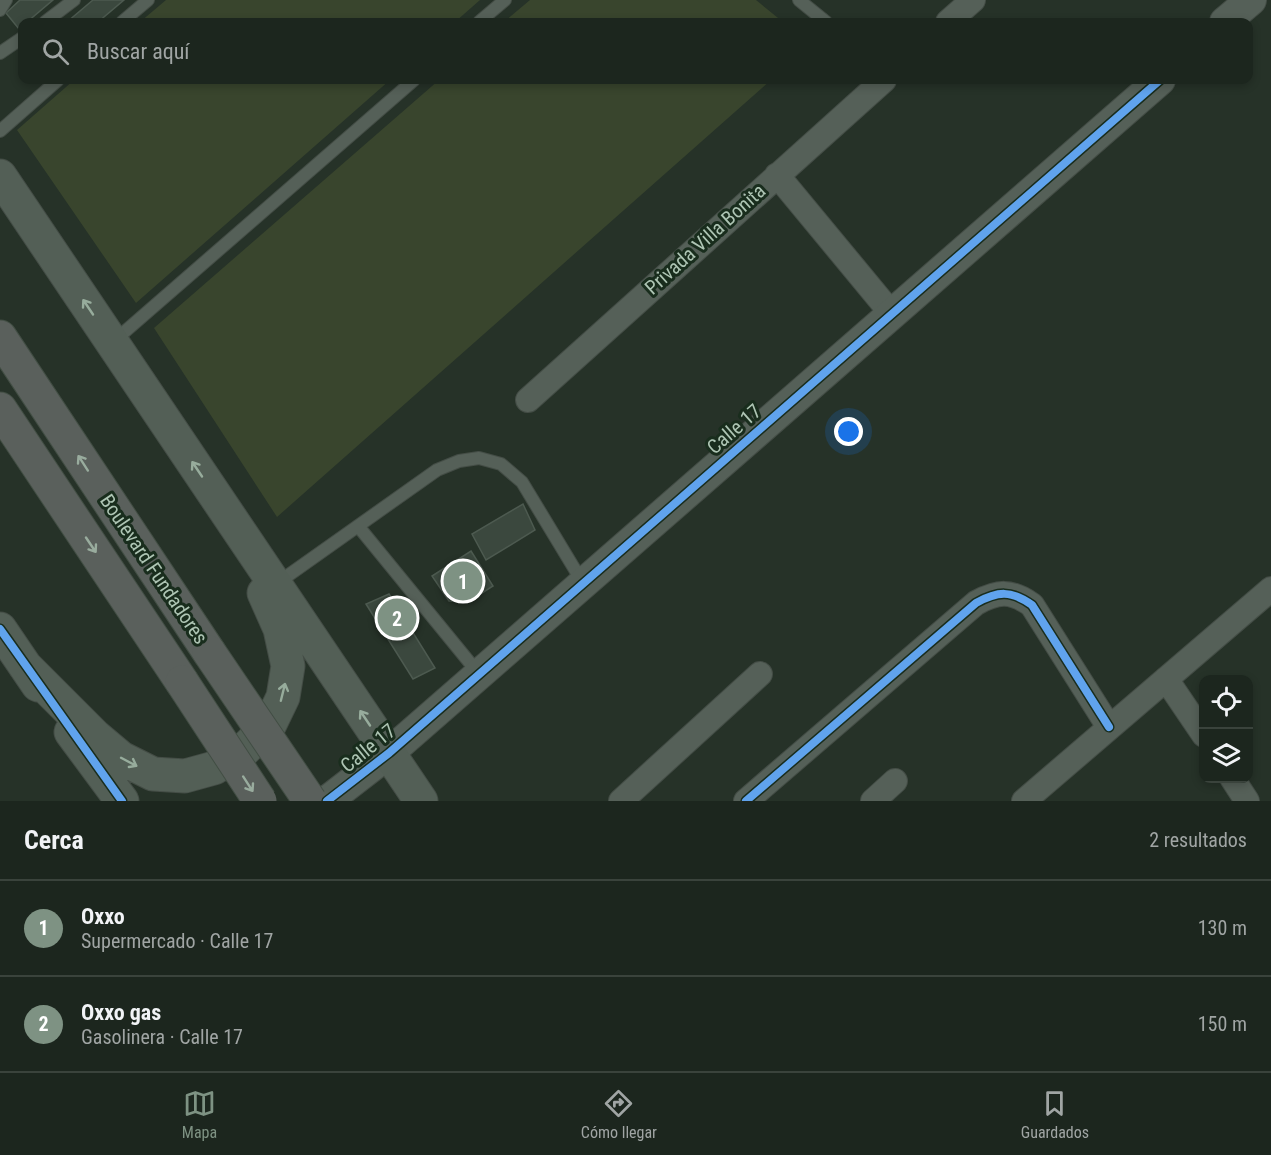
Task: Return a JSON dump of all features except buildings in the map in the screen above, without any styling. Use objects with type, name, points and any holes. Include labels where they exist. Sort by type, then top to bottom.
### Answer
[{"type":"highway","name":"Boulevard Fundadores","points":[[0,337],[310,801]]},
{"type":"highway","name":"Boulevard Fundadores","points":[[0,409],[260,801]]},
{"type":"main road","points":[[0,176],[421,801]]},
{"type":"main road","points":[[24,666],[96,737],[121,758],[153,774],[185,776],[214,768],[244,750],[270,724],[283,697],[288,666],[280,629],[218,500]]},
{"type":"main road","points":[[0,629],[24,666],[122,801]]},
{"type":"street","points":[[953,18],[973,0]]},
{"type":"street","points":[[1230,18],[1251,0]]},
{"type":"street","name":"Privada Villa Bonita","points":[[528,400],[879,84]]},
{"type":"street","name":"Calle 17","points":[[327,801],[389,753],[1155,84]]},
{"type":"street","points":[[777,175],[892,314]]},
{"type":"street","points":[[1024,801],[1271,590]]},
{"type":"street","points":[[746,801],[976,603],[991,595],[1019,596],[1032,605],[1109,727]]},
{"type":"street","points":[[621,801],[760,674]]},
{"type":"street","points":[[1166,679],[1199,729]]},
{"type":"street","points":[[873,801],[895,782]]},
{"type":"street","points":[[1235,783],[1247,801]]},
{"type":"lane","points":[[0,10],[6,0]]},
{"type":"lane","points":[[50,18],[74,0]]},
{"type":"lane","points":[[128,18],[148,0]]},
{"type":"lane","points":[[484,18],[505,0]]},
{"type":"lane","points":[[800,0],[821,18]]},
{"type":"lane","points":[[0,53],[18,41]]},
{"type":"lane","points":[[0,131],[53,84]]},
{"type":"lane","points":[[112,344],[409,84]]},
{"type":"lane","points":[[275,585],[437,470],[459,461],[479,458],[501,464],[522,482],[583,582]]},
{"type":"lane","points":[[358,526],[479,674]]},
{"type":"green space","points":[[166,0],[480,0],[460,18],[145,18]]},
{"type":"green space","points":[[530,0],[756,0],[778,18],[509,18]]},
{"type":"green space","points":[[69,84],[385,84],[136,303],[17,130]]},
{"type":"green space","points":[[434,84],[766,84],[277,517],[154,328]]},
{"type":"cycle path","points":[[327,801],[389,753],[1155,84]]},
{"type":"cycle path","points":[[746,801],[976,603],[998,594],[1011,595],[1032,605],[1109,727]]},
{"type":"cycle path","points":[[0,629],[122,801]]},
{"type":"place","name":"Oxxo","points":[[463,581]]},
{"type":"place","name":"Oxxo gas","points":[[397,618]]}]
